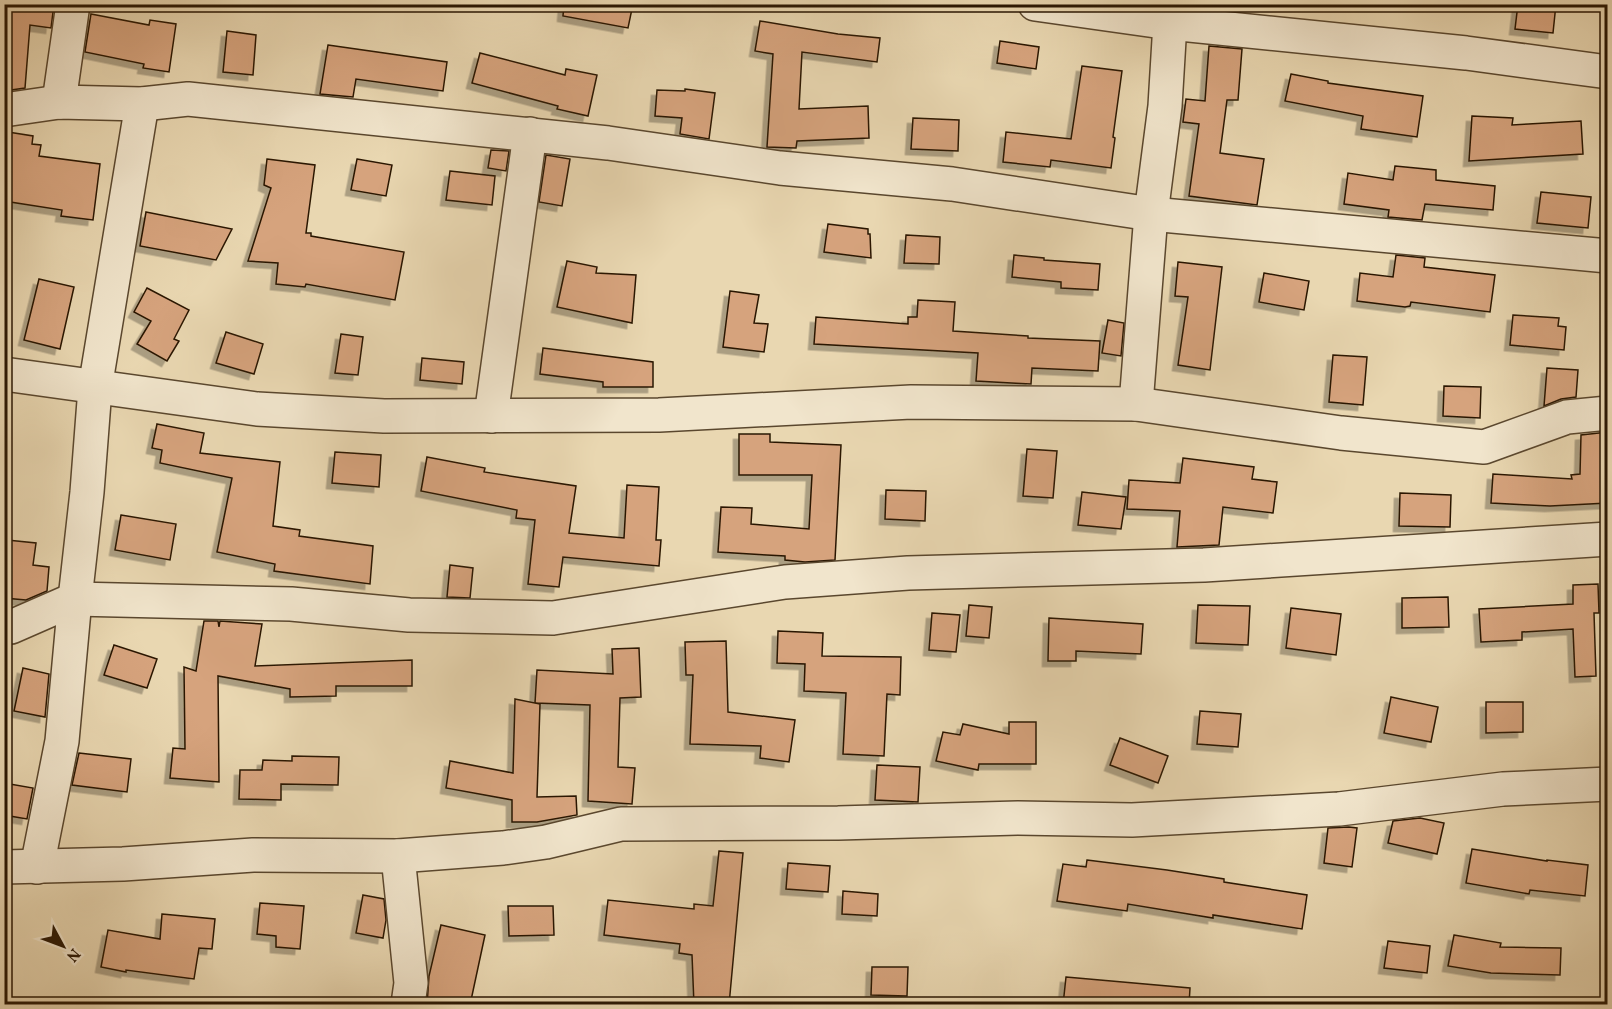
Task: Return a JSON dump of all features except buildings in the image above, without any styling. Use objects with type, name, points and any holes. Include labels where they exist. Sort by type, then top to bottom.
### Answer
[{"type":"street","points":[[59,102],[73,4]]},
{"type":"street","points":[[1035,4],[1170,23],[1466,53],[1608,72]]},
{"type":"street","points":[[1137,404],[1151,214],[1165,106],[1170,23]]},
{"type":"street","points":[[4,110],[59,102],[142,105],[188,99],[608,143],[780,168],[952,184],[1151,214],[1608,256]]},
{"type":"street","points":[[37,867],[62,741],[95,388],[142,105]]},
{"type":"street","points":[[490,416],[530,134]]},
{"type":"street","points":[[4,374],[257,409],[384,416],[659,415],[911,402],[1137,404],[1341,434],[1484,447],[1567,417],[1608,413]]},
{"type":"street","points":[[4,627],[11,627],[75,599],[291,604],[409,615],[553,618],[785,582],[908,573],[1204,565],[1608,539]]},
{"type":"street","points":[[4,867],[253,855],[398,856],[503,848],[546,842],[621,824],[838,823],[1018,818],[1132,820],[1339,809],[1503,789],[1608,784]]},
{"type":"street","points":[[398,856],[411,983],[408,1005]]}]
